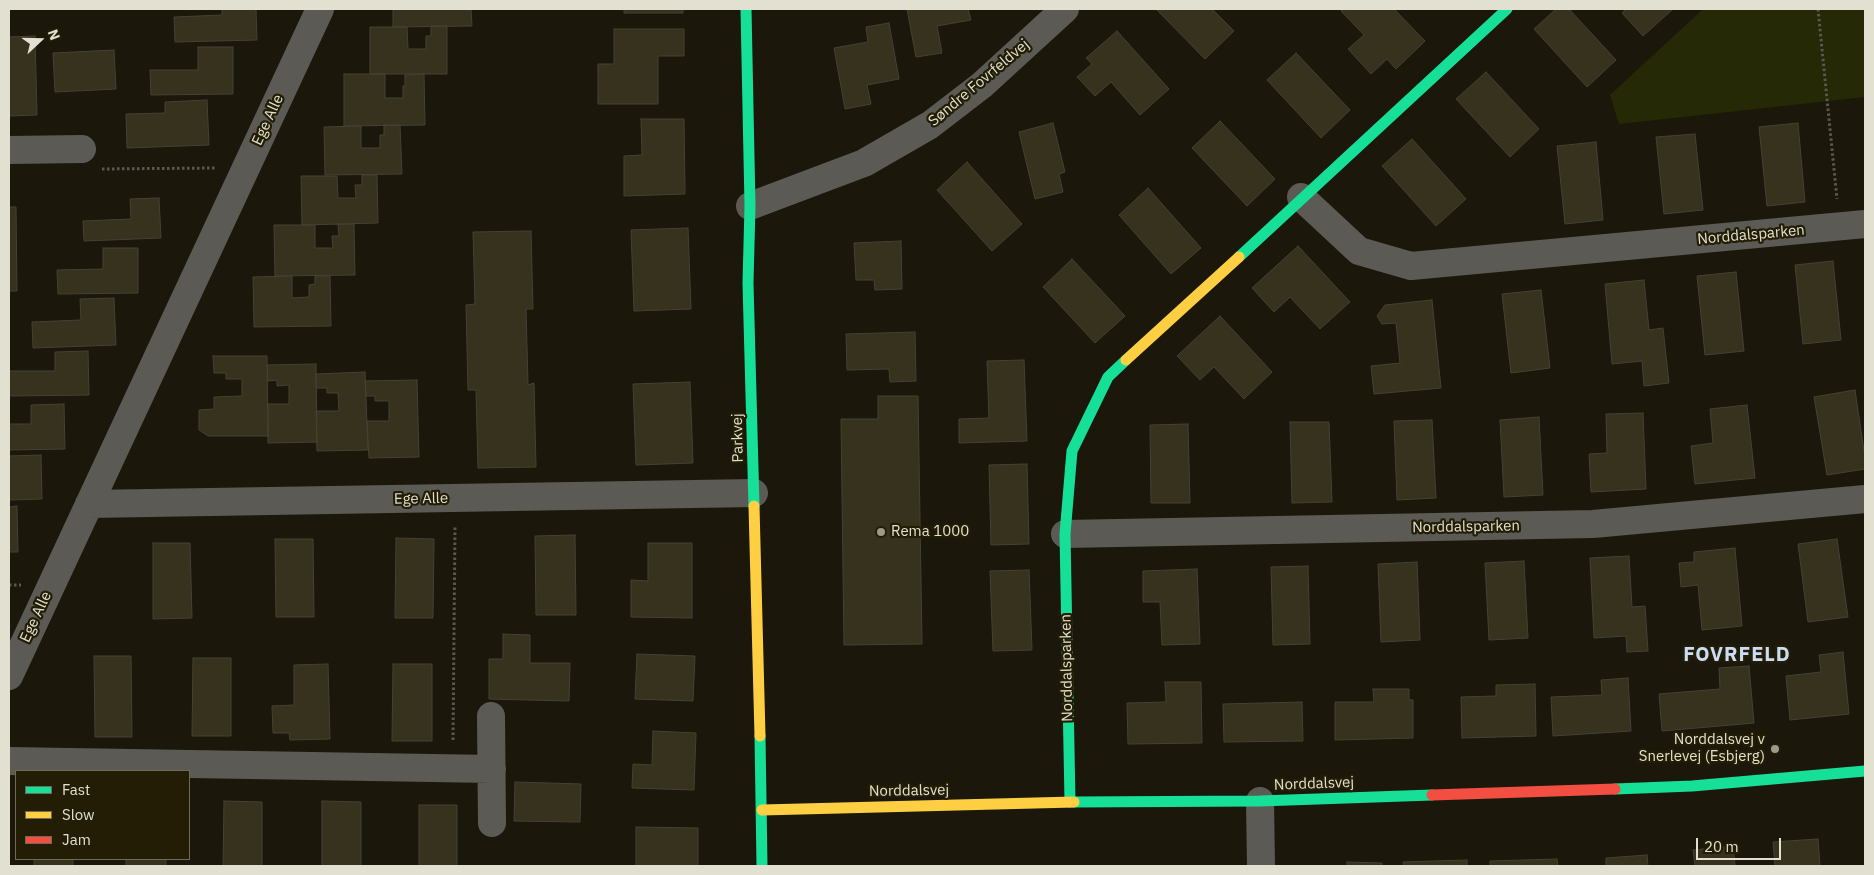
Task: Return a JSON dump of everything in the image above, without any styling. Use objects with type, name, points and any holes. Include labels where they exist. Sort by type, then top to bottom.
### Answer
[{"type":"street","name":"Ege Alle","points":[[9,676],[320,9]]},
{"type":"street","name":"Parkvej","points":[[746,9],[750,206],[748,283],[762,866]]},
{"type":"street","name":"Søndre Fovrfeldvej","points":[[750,206],[864,163],[930,125],[982,85],[1065,9]]},
{"type":"street","name":"Norddalsparken","points":[[1070,802],[1065,534],[1072,451],[1108,377],[1507,9]]},
{"type":"street","points":[[9,150],[78,149]]},
{"type":"street","name":"Norddalsparken","points":[[1301,197],[1359,251],[1411,266],[1853,225]]},
{"type":"street","name":"Ege Alle","points":[[89,504],[754,494]]},
{"type":"street","name":"Norddalsparken","points":[[1065,534],[1593,524],[1865,499]]},
{"type":"street","points":[[491,716],[492,823]]},
{"type":"street","points":[[9,761],[492,769]]},
{"type":"street","name":"Norddalsvej","points":[[762,810],[1070,802],[1260,801],[1692,786],[1865,771]]},
{"type":"street","points":[[1260,801],[1260,866]]},
{"type":"path","points":[[1818,9],[1853,225]]},
{"type":"path","points":[[78,149],[74,169],[246,168]]},
{"type":"path","points":[[452,768],[455,498]]},
{"type":"green space","points":[[1703,9],[1865,9],[1865,97],[1619,124],[1610,95]]},
{"type":"building","points":[[222,9],[256,9],[257,40],[175,42],[174,17],[222,15]]},
{"type":"building","points":[[393,9],[471,9],[472,26],[393,27]]},
{"type":"building","points":[[624,9],[683,9],[683,13],[624,13]]},
{"type":"building","points":[[907,9],[968,9],[971,20],[937,26],[942,53],[916,57]]},
{"type":"building","points":[[1156,9],[1212,9],[1234,31],[1205,59]]},
{"type":"building","points":[[1343,9],[1394,9],[1425,41],[1396,69],[1387,59],[1371,74],[1348,49],[1364,35],[1341,11]]},
{"type":"building","points":[[1556,9],[1569,9],[1616,60],[1587,87],[1534,29]]},
{"type":"building","points":[[1626,9],[1673,9],[1643,36],[1622,13]]},
{"type":"building","points":[[889,23],[899,79],[867,85],[871,104],[845,109],[834,48],[868,42],[866,27]]},
{"type":"building","points":[[431,26],[447,26],[447,74],[370,74],[370,27],[407,27],[408,49],[426,49],[426,36],[431,36]]},
{"type":"building","points":[[614,29],[684,29],[684,56],[658,56],[658,104],[598,104],[598,64],[614,64]]},
{"type":"building","points":[[1117,31],[1169,89],[1140,115],[1111,82],[1095,96],[1077,77],[1092,64],[1086,58]]},
{"type":"building","points":[[35,36],[37,115],[9,116],[9,37]]},
{"type":"building","points":[[198,47],[233,47],[233,94],[151,95],[150,70],[198,70]]},
{"type":"building","points":[[114,50],[116,89],[55,92],[53,53]]},
{"type":"building","points":[[1296,53],[1350,110],[1321,138],[1267,80]]},
{"type":"building","points":[[1486,72],[1539,129],[1510,157],[1456,99]]},
{"type":"building","points":[[344,74],[385,74],[385,98],[403,98],[405,75],[424,74],[425,125],[344,126]]},
{"type":"building","points":[[207,100],[209,145],[127,148],[126,114],[165,113],[165,102]]},
{"type":"building","points":[[641,119],[684,119],[685,194],[624,196],[624,156],[642,155]]},
{"type":"building","points":[[1220,121],[1275,179],[1247,206],[1192,148]]},
{"type":"building","points":[[1053,123],[1065,172],[1059,174],[1063,192],[1035,199],[1019,132]]},
{"type":"building","points":[[1798,123],[1805,202],[1767,206],[1759,127]]},
{"type":"building","points":[[384,125],[400,125],[402,174],[325,175],[324,127],[361,126],[361,148],[380,148],[380,135],[384,135]]},
{"type":"building","points":[[1695,134],[1703,210],[1664,214],[1656,137]]},
{"type":"building","points":[[1412,139],[1466,199],[1436,226],[1382,166]]},
{"type":"building","points":[[1596,142],[1603,220],[1565,224],[1557,146]]},
{"type":"building","points":[[967,162],[1022,224],[992,251],[937,190]]},
{"type":"building","points":[[362,175],[377,175],[378,223],[302,225],[301,176],[337,176],[338,198],[356,198],[355,185],[362,185]]},
{"type":"building","points":[[1148,188],[1201,248],[1171,274],[1119,215]]},
{"type":"building","points":[[159,198],[161,238],[84,241],[83,221],[131,219],[130,199]]},
{"type":"building","points":[[9,207],[16,207],[17,291],[9,291]]},
{"type":"building","points":[[338,224],[354,224],[355,275],[275,276],[274,225],[315,225],[315,248],[333,248],[332,236],[339,236]]},
{"type":"building","points":[[688,228],[691,309],[634,311],[631,230]]},
{"type":"building","points":[[531,231],[533,309],[526,309],[528,385],[534,383],[536,467],[478,468],[476,390],[468,390],[466,305],[475,304],[473,232]]},
{"type":"building","points":[[901,241],[902,289],[875,290],[874,280],[856,280],[854,243]]},
{"type":"building","points":[[1298,246],[1350,302],[1320,329],[1290,297],[1274,312],[1252,288]]},
{"type":"building","points":[[103,248],[138,248],[138,293],[58,294],[57,270],[103,269]]},
{"type":"building","points":[[1072,259],[1125,316],[1095,343],[1043,287]]},
{"type":"building","points":[[1833,261],[1841,340],[1803,344],[1795,265]]},
{"type":"building","points":[[1736,272],[1744,351],[1705,355],[1697,276]]},
{"type":"building","points":[[292,276],[292,298],[309,297],[309,285],[315,284],[315,276],[330,276],[331,326],[254,327],[253,277]]},
{"type":"building","points":[[1644,280],[1649,330],[1663,328],[1669,383],[1644,386],[1642,361],[1612,364],[1605,284]]},
{"type":"building","points":[[1541,290],[1550,368],[1511,373],[1502,294]]},
{"type":"building","points":[[114,298],[116,345],[33,348],[32,322],[81,320],[80,299]]},
{"type":"building","points":[[1432,300],[1441,388],[1374,394],[1371,366],[1400,363],[1396,323],[1382,324],[1377,316],[1385,305]]},
{"type":"building","points":[[1220,316],[1272,372],[1244,399],[1214,367],[1200,380],[1177,356]]},
{"type":"building","points":[[915,332],[916,381],[890,382],[889,369],[847,370],[846,334]]},
{"type":"building","points":[[88,351],[89,395],[9,396],[9,371],[55,371],[55,352]]},
{"type":"building","points":[[213,356],[267,356],[268,436],[208,436],[199,430],[199,410],[214,409],[214,397],[242,396],[242,379],[226,379],[226,373],[214,373]]},
{"type":"building","points":[[1024,360],[1027,441],[959,443],[959,419],[989,418],[987,361]]},
{"type":"building","points":[[316,364],[317,442],[268,443],[268,404],[289,404],[289,385],[277,386],[277,380],[268,381],[267,365]]},
{"type":"building","points":[[365,372],[368,450],[317,451],[316,411],[339,411],[338,393],[327,393],[327,388],[316,388],[316,374]]},
{"type":"building","points":[[417,380],[419,457],[369,458],[367,421],[389,421],[389,401],[375,401],[375,396],[366,396],[365,381]]},
{"type":"building","points":[[690,382],[693,463],[636,465],[633,384]]},
{"type":"building","points":[[1855,390],[1865,469],[1827,475],[1814,397]]},
{"type":"building","name":"Rema 1000","points":[[878,396],[918,396],[922,644],[844,645],[841,419],[878,419]]},
{"type":"building","points":[[64,404],[65,449],[9,450],[9,424],[31,424],[31,405]]},
{"type":"building","points":[[1747,405],[1755,478],[1695,484],[1691,446],[1713,443],[1710,409]]},
{"type":"building","points":[[1643,413],[1646,489],[1591,492],[1589,454],[1607,453],[1606,414]]},
{"type":"building","points":[[1539,417],[1543,495],[1504,497],[1500,420]]},
{"type":"building","points":[[1432,420],[1436,498],[1397,500],[1394,421]]},
{"type":"building","points":[[1290,422],[1329,422],[1332,502],[1292,503]]},
{"type":"building","points":[[1188,424],[1190,503],[1151,503],[1150,425]]},
{"type":"building","points":[[41,455],[42,499],[9,500],[9,456]]},
{"type":"building","points":[[1027,464],[1029,544],[991,545],[989,465]]},
{"type":"building","points":[[17,506],[18,552],[9,552],[9,507]]},
{"type":"building","points":[[575,535],[576,615],[536,615],[535,536]]},
{"type":"building","points":[[396,538],[434,539],[433,618],[395,618]]},
{"type":"building","points":[[275,539],[313,539],[314,617],[276,617]]},
{"type":"building","points":[[1837,539],[1848,617],[1808,622],[1798,544]]},
{"type":"building","points":[[153,543],[190,543],[192,618],[153,619]]},
{"type":"building","points":[[648,543],[692,543],[692,618],[631,617],[631,580],[648,581]]},
{"type":"building","points":[[1735,548],[1742,626],[1702,630],[1698,585],[1681,587],[1679,563],[1694,562],[1694,552]]},
{"type":"building","points":[[1629,556],[1632,607],[1645,606],[1648,651],[1627,652],[1626,636],[1594,638],[1590,558]]},
{"type":"building","points":[[1524,561],[1528,638],[1489,640],[1485,563]]},
{"type":"building","points":[[1417,562],[1420,640],[1381,642],[1378,564]]},
{"type":"building","points":[[1308,566],[1310,644],[1273,645],[1271,567]]},
{"type":"building","points":[[1197,569],[1200,644],[1162,645],[1160,602],[1143,602],[1143,571]]},
{"type":"building","points":[[1029,570],[1032,650],[993,651],[990,571]]},
{"type":"building","points":[[503,634],[530,635],[530,663],[570,663],[569,701],[489,699],[489,659],[503,659]]},
{"type":"building","points":[[1843,652],[1849,714],[1790,720],[1786,676],[1821,672],[1819,655]]},
{"type":"building","points":[[637,654],[695,656],[693,701],[635,699]]},
{"type":"building","points":[[94,656],[131,656],[132,737],[95,737]]},
{"type":"building","points":[[193,658],[231,658],[231,736],[192,736]]},
{"type":"building","points":[[328,664],[330,739],[290,740],[289,733],[273,733],[272,706],[294,705],[294,665]]},
{"type":"building","points":[[393,664],[432,664],[432,741],[392,741]]},
{"type":"building","points":[[1749,666],[1754,723],[1662,731],[1659,694],[1720,689],[1719,668]]},
{"type":"building","points":[[1628,678],[1631,731],[1553,736],[1551,697],[1602,695],[1601,680]]},
{"type":"building","points":[[1165,682],[1201,682],[1202,743],[1128,744],[1127,703],[1166,702]]},
{"type":"building","points":[[1535,684],[1536,736],[1462,738],[1461,697],[1496,696],[1496,685]]},
{"type":"building","points":[[1373,689],[1409,689],[1409,700],[1413,700],[1413,738],[1335,740],[1335,702],[1374,702]]},
{"type":"building","points":[[1302,702],[1303,741],[1224,742],[1223,704]]},
{"type":"building","points":[[653,731],[696,733],[694,790],[632,788],[633,764],[652,765]]},
{"type":"building","points":[[515,782],[581,784],[580,822],[514,821]]},
{"type":"building","points":[[224,801],[262,802],[262,866],[223,866]]},
{"type":"building","points":[[322,801],[361,802],[361,866],[322,866]]},
{"type":"building","points":[[419,805],[457,805],[457,866],[419,866]]},
{"type":"building","points":[[636,827],[698,828],[698,866],[636,866]]},
{"type":"building","points":[[1818,839],[1820,866],[1775,866],[1773,842]]},
{"type":"building","points":[[1733,846],[1735,866],[1695,866],[1693,850]]},
{"type":"building","points":[[1647,855],[1648,866],[1606,866],[1606,858]]},
{"type":"building","points":[[1557,859],[1558,866],[1490,866],[1490,861]]},
{"type":"building","points":[[34,860],[73,860],[73,866],[34,866]]},
{"type":"building","points":[[126,860],[166,860],[166,866],[126,866]]},
{"type":"building","points":[[1467,860],[1467,866],[1404,866],[1403,862]]},
{"type":"building","points":[[1347,862],[1382,863],[1382,866],[1347,866]]},
{"type":"traffic: fast","points":[[746,9],[750,206],[748,283],[754,506]]},
{"type":"traffic: fast","points":[[1239,257],[1507,9]]},
{"type":"traffic: fast","points":[[1070,802],[1065,534],[1072,451],[1108,377],[1126,360]]},
{"type":"traffic: fast","points":[[760,736],[762,866]]},
{"type":"traffic: fast","points":[[1615,789],[1692,786],[1865,771]]},
{"type":"traffic: fast","points":[[1074,802],[1260,801],[1432,795]]},
{"type":"traffic: slow","points":[[1126,360],[1239,257]]},
{"type":"traffic: slow","points":[[754,506],[760,736]]},
{"type":"traffic: slow","points":[[762,810],[1074,802]]},
{"type":"traffic: jam","points":[[1432,795],[1615,789]]},
{"type":"place","name":"Rema 1000","points":[[881,532]]},
{"type":"place","name":"Norddalsvej v Snerlevej (Esbjerg)","points":[[1775,749]]},
{"type":"district","name":"FOVRFELD","points":[[1737,655]]}]
